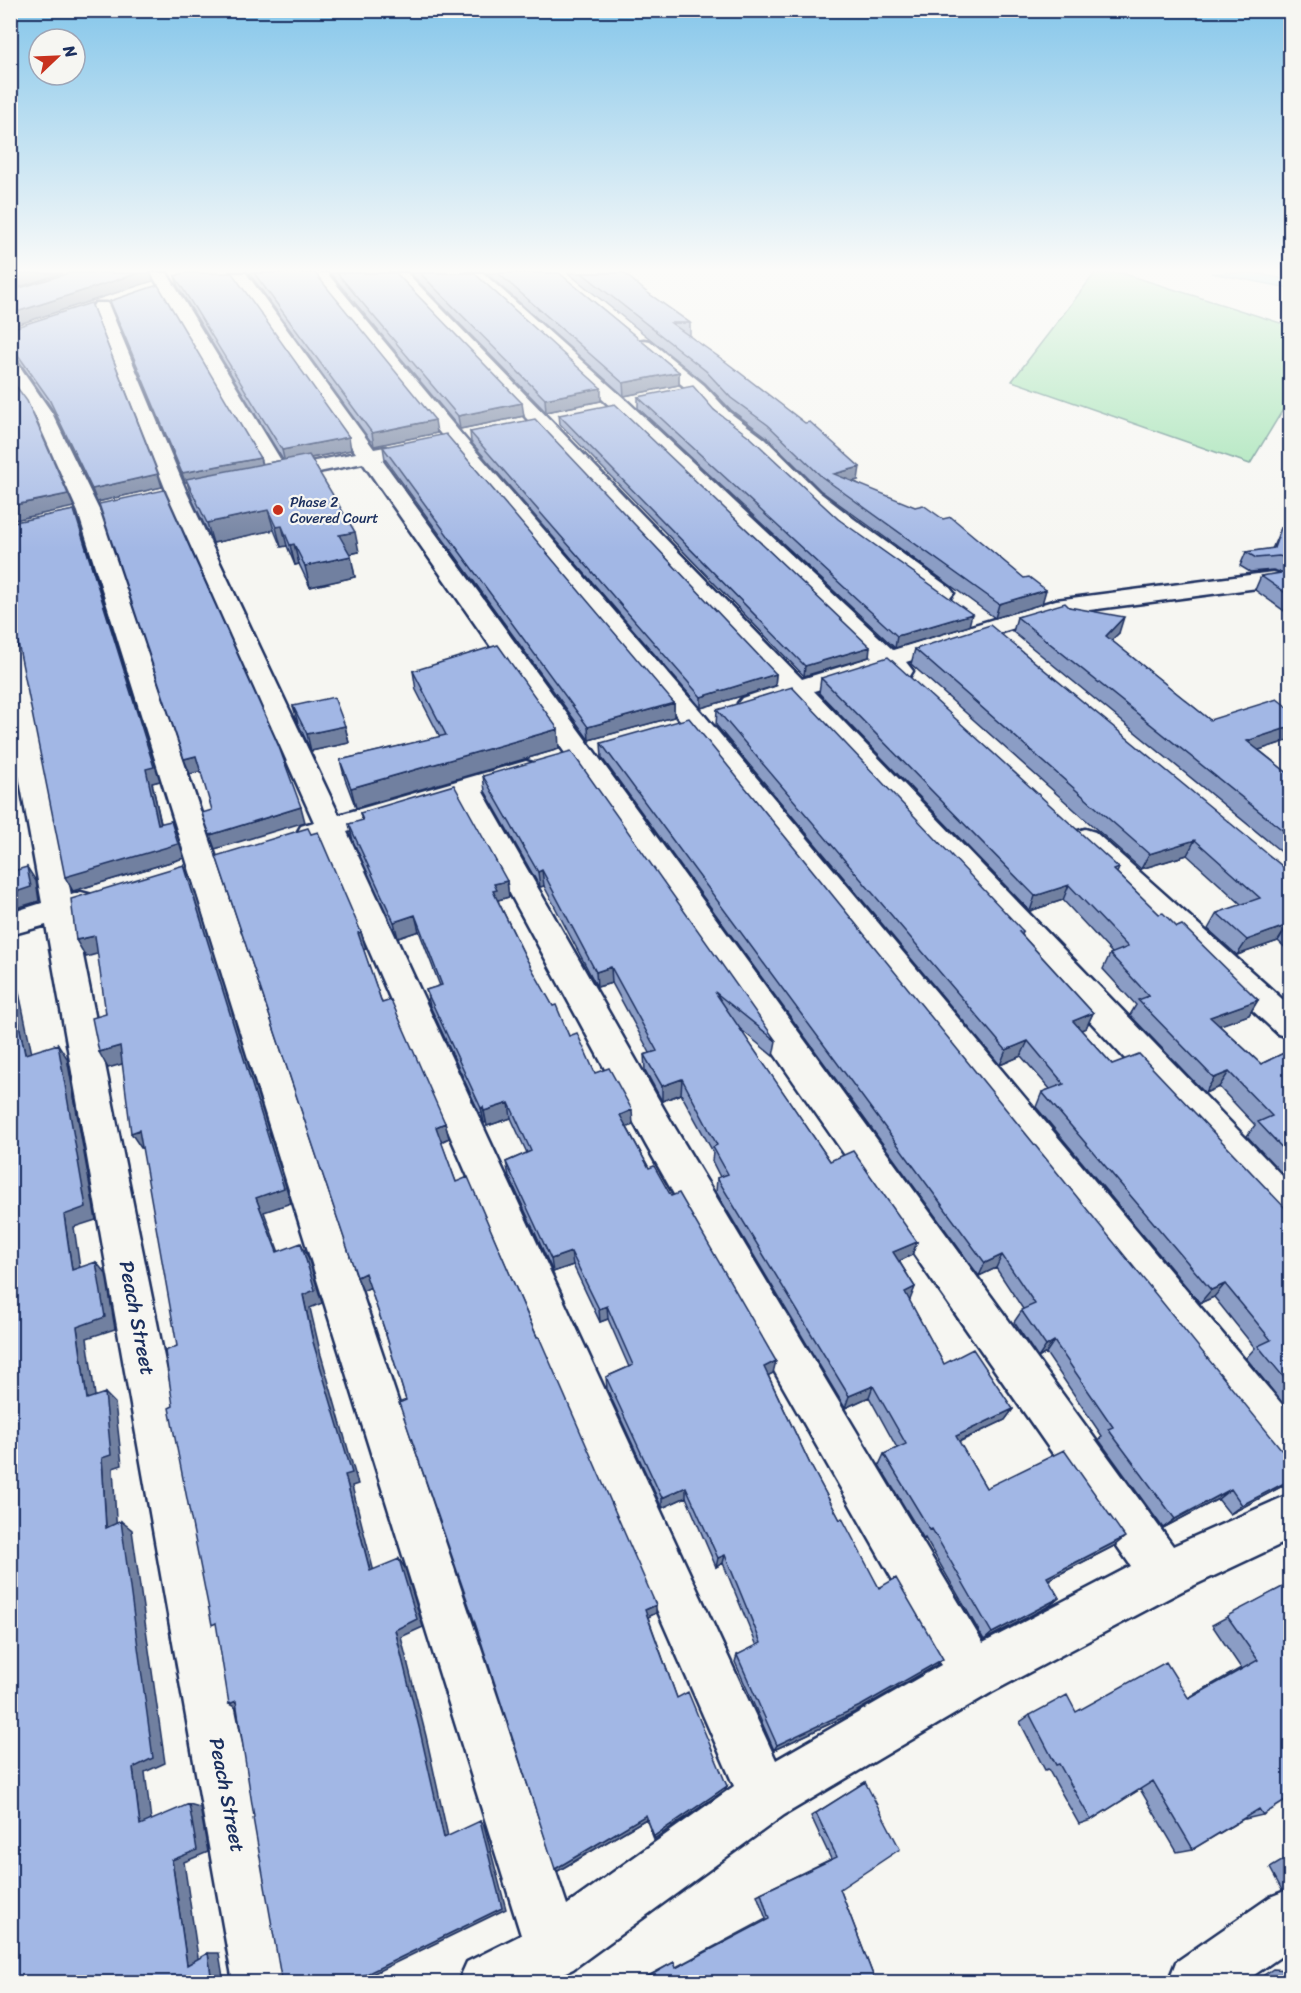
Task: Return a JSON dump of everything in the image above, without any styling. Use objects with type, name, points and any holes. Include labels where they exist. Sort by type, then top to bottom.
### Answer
[{"type":"street","points":[[11,366],[43,414],[89,512],[553,1949]]},
{"type":"street","points":[[125,366],[177,494],[330,827],[765,1796]]},
{"type":"street","points":[[212,366],[279,474]]},
{"type":"street","points":[[304,366],[367,456],[593,751],[1165,1574]]},
{"type":"street","points":[[395,366],[455,439],[703,718],[1290,1448]]},
{"type":"street","points":[[489,366],[1290,1209]]},
{"type":"street","points":[[577,366],[915,683]]},
{"type":"street","points":[[670,366],[698,389],[722,416],[759,443],[812,496],[846,524],[964,608],[998,637]]},
{"type":"street","points":[[676,394],[698,389]]},
{"type":"street","points":[[256,478],[400,450]]},
{"type":"street","points":[[703,718],[888,659],[998,637],[1020,618],[1066,606],[1273,579]]},
{"type":"street","name":"Peach Street","points":[[10,653],[262,1983]]},
{"type":"street","points":[[288,840],[466,786],[593,751]]},
{"type":"street","points":[[466,786],[659,1134],[974,1674]]},
{"type":"street","points":[[1073,827],[1290,1025]]},
{"type":"street","points":[[10,924],[104,896]]},
{"type":"street","points":[[487,1983],[553,1949],[765,1796],[974,1674],[1165,1574],[1290,1517]]},
{"type":"street","points":[[1196,1983],[1290,1917]]},
{"type":"green space","points":[[1024,366],[1290,366],[1290,398],[1250,464],[1012,381]]},
{"type":"building","points":[[26,366],[116,366],[158,474],[92,489],[49,399]]},
{"type":"building","points":[[137,366],[206,366],[260,458],[182,473]]},
{"type":"building","points":[[230,366],[298,366],[349,437],[282,450]]},
{"type":"building","points":[[323,366],[391,366],[435,420],[372,433]]},
{"type":"building","points":[[416,366],[486,366],[522,403],[458,416]]},
{"type":"building","points":[[512,366],[577,366],[601,388],[545,399]]},
{"type":"building","points":[[604,366],[672,366],[679,372],[623,383]]},
{"type":"building","points":[[700,366],[731,366],[805,423],[810,422],[860,467],[834,474],[915,507],[923,505],[943,519],[951,517],[1024,578],[1029,577],[1046,590],[999,604],[822,477],[768,425],[731,398]]},
{"type":"building","points":[[10,378],[27,401],[68,494],[10,506]]},
{"type":"building","points":[[693,386],[714,410],[750,437],[838,519],[972,614],[897,636],[638,397]]},
{"type":"building","points":[[615,404],[870,647],[805,666],[559,415]]},
{"type":"building","points":[[535,419],[776,674],[701,697],[470,432]]},
{"type":"building","points":[[446,434],[674,703],[588,727],[383,447]]},
{"type":"building","points":[[309,455],[355,532],[339,535],[351,556],[305,566],[294,544],[290,545],[282,526],[276,527],[268,510],[207,523],[186,479]]},
{"type":"building","points":[[164,490],[279,747],[301,807],[210,835],[202,813],[212,810],[196,756],[184,759],[99,504]]},
{"type":"building","points":[[74,510],[154,767],[146,769],[158,824],[171,821],[178,844],[65,877],[17,638],[10,631],[10,523]]},
{"type":"building","points":[[1281,528],[1290,531],[1290,562],[1289,559],[1279,556],[1256,558],[1246,552],[1274,548]]},
{"type":"building","points":[[1290,569],[1290,596],[1261,576],[1288,572]]},
{"type":"building","points":[[1065,603],[1069,607],[1124,617],[1106,636],[1210,720],[1277,699],[1290,709],[1290,727],[1247,741],[1290,775],[1290,836],[1017,617]]},
{"type":"building","points":[[990,625],[1290,871],[1290,928],[1288,925],[1247,940],[1217,913],[1260,898],[1195,840],[1149,854],[915,649]]},
{"type":"building","points":[[498,645],[558,729],[351,788],[340,760],[446,735],[413,671]]},
{"type":"building","points":[[888,657],[1119,868],[1114,870],[1159,914],[1163,913],[1177,927],[1182,925],[1258,1000],[1210,1017],[1261,1064],[1290,1050],[1290,1156],[1258,1122],[1272,1116],[1229,1072],[1214,1078],[1138,1000],[1149,996],[1110,954],[1128,947],[1069,885],[1035,896],[821,678]]},
{"type":"building","points":[[792,687],[1023,931],[1019,932],[1093,1013],[1073,1021],[1112,1064],[1139,1054],[1290,1211],[1290,1385],[1258,1346],[1271,1340],[1225,1284],[1211,1290],[1042,1092],[1064,1084],[1028,1041],[1006,1050],[717,710]]},
{"type":"building","points":[[334,697],[345,726],[307,734],[293,706]]},
{"type":"building","points":[[689,718],[1286,1455],[1290,1457],[1290,1480],[1242,1505],[1231,1489],[1175,1519],[1108,1429],[1113,1427],[1054,1341],[1046,1346],[1021,1310],[1035,1304],[1002,1255],[985,1263],[601,743]]},
{"type":"building","points":[[571,751],[776,1041],[715,992],[830,1161],[853,1151],[917,1242],[893,1252],[915,1287],[905,1292],[944,1364],[973,1349],[1013,1409],[956,1436],[986,1488],[1064,1450],[1125,1537],[1047,1577],[1059,1598],[992,1633],[932,1529],[930,1530],[884,1454],[906,1444],[873,1386],[849,1396],[717,1178],[728,1174],[713,1147],[717,1145],[682,1079],[662,1086],[644,1055],[657,1051],[611,967],[596,972],[542,870],[538,872],[483,776]]},
{"type":"building","points":[[454,785],[507,881],[494,884],[497,890],[493,891],[527,960],[553,1006],[556,1005],[569,1036],[577,1033],[595,1073],[609,1068],[632,1110],[620,1115],[649,1168],[654,1166],[671,1196],[679,1193],[776,1361],[764,1367],[810,1464],[879,1588],[896,1578],[943,1659],[862,1705],[777,1745],[737,1655],[761,1643],[725,1555],[718,1558],[686,1487],[662,1498],[606,1377],[633,1365],[607,1306],[599,1309],[571,1252],[551,1259],[506,1162],[531,1151],[509,1103],[484,1111],[483,1107],[481,1108],[426,990],[442,985],[415,915],[394,922],[349,824],[363,820],[360,813]]},
{"type":"building","points":[[308,828],[311,834],[318,832],[361,932],[358,933],[382,1003],[391,1000],[445,1123],[436,1127],[456,1182],[468,1177],[656,1605],[645,1610],[677,1698],[688,1692],[727,1786],[654,1836],[646,1815],[555,1869],[476,1626],[399,1403],[406,1400],[384,1328],[365,1273],[357,1277],[216,856]]},
{"type":"building","points":[[184,865],[284,1188],[256,1198],[277,1252],[301,1243],[315,1290],[303,1295],[313,1342],[352,1473],[345,1475],[370,1571],[399,1559],[417,1619],[395,1630],[444,1838],[480,1821],[502,1908],[348,1983],[282,1983],[253,1818],[236,1701],[229,1704],[216,1623],[212,1625],[169,1408],[173,1406],[165,1351],[177,1346],[139,1130],[131,1133],[120,1046],[99,1052],[92,1018],[106,1014],[95,936],[76,940],[71,899]]},
{"type":"building","points":[[27,867],[31,887],[10,894],[10,872]]},
{"type":"building","points":[[10,981],[25,1054],[58,1044],[86,1207],[64,1215],[72,1270],[96,1262],[105,1317],[77,1327],[87,1399],[105,1393],[111,1455],[102,1458],[106,1528],[121,1521],[153,1758],[133,1768],[140,1825],[189,1804],[197,1850],[172,1860],[187,1965],[208,1953],[212,1983],[10,1983]]},
{"type":"building","points":[[1290,1583],[1290,1798],[1263,1815],[1259,1809],[1193,1849],[1153,1781],[1091,1820],[1059,1764],[1056,1765],[1030,1715],[1067,1695],[1076,1712],[1166,1662],[1189,1699],[1258,1660],[1227,1616]]},
{"type":"building","points":[[865,1782],[900,1849],[840,1889],[876,1983],[637,1983],[674,1962],[676,1968],[769,1919],[761,1893],[837,1857],[816,1813]]},
{"type":"building","points":[[1290,1971],[1290,1983],[1272,1983]]},
{"type":"place","name":"Phase 2 Covered Court","points":[[278,510]]}]
